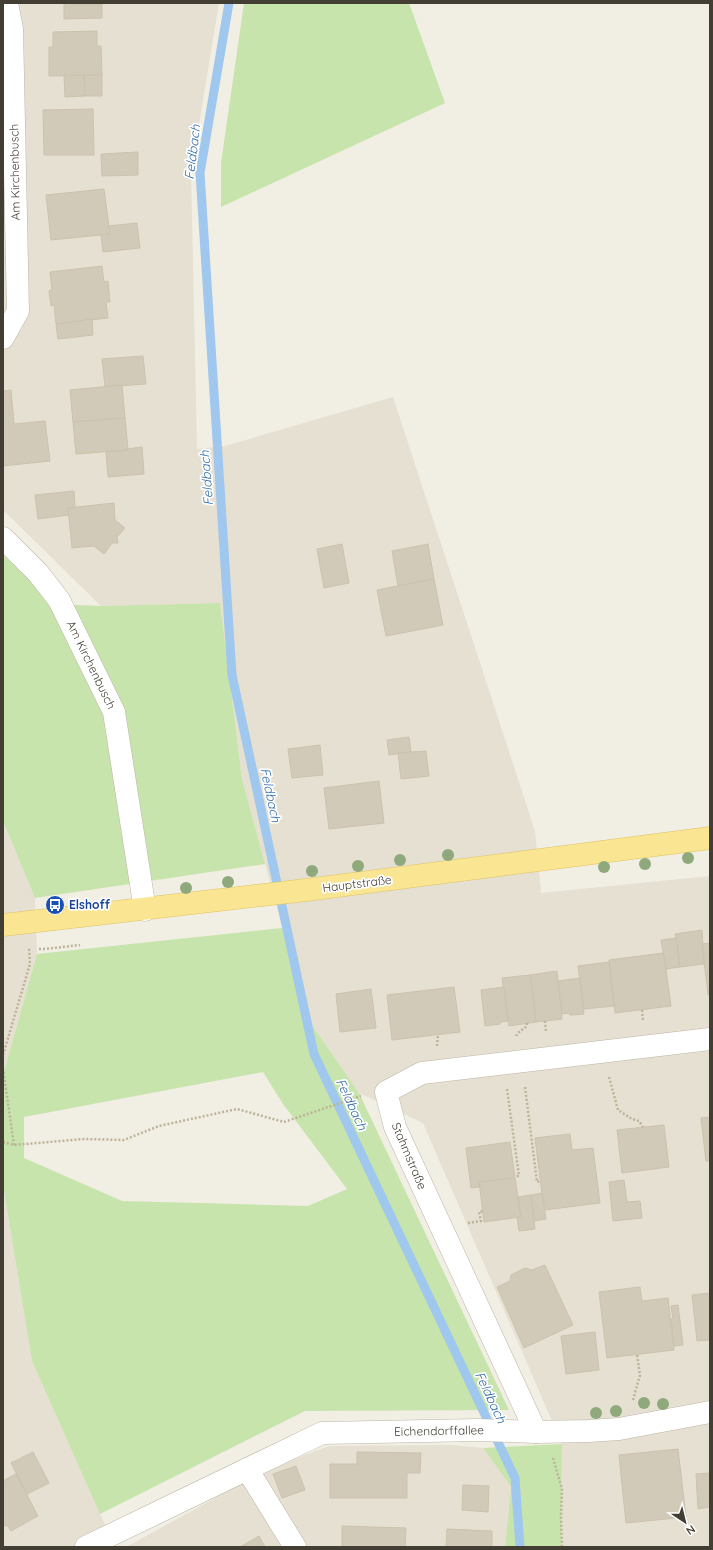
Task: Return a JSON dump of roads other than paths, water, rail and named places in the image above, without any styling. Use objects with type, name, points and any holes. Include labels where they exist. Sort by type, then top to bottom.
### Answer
[{"type":"main road","name":"Hauptstraße","points":[[3,925],[262,896],[710,838]]},
{"type":"street","name":"Am Kirchenbusch","points":[[3,338],[18,311],[12,29],[8,3]]},
{"type":"street","name":"Am Kirchenbusch","points":[[3,538],[38,573],[59,600],[114,712],[145,910]]},
{"type":"street","name":"Stahmstraße","points":[[536,1432],[395,1127],[386,1092],[422,1073],[710,1039]]},
{"type":"street","name":"Eichendorffallee","points":[[86,1547],[322,1433],[478,1430],[536,1432],[588,1431],[625,1427],[710,1412]]},
{"type":"street","points":[[247,1469],[295,1547]]},
{"type":"waterway","name":"Feldbach","points":[[229,3],[200,173],[232,675],[314,1054],[515,1478],[520,1547]]},
{"type":"place","name":"Elshoff","points":[[55,905]]}]
